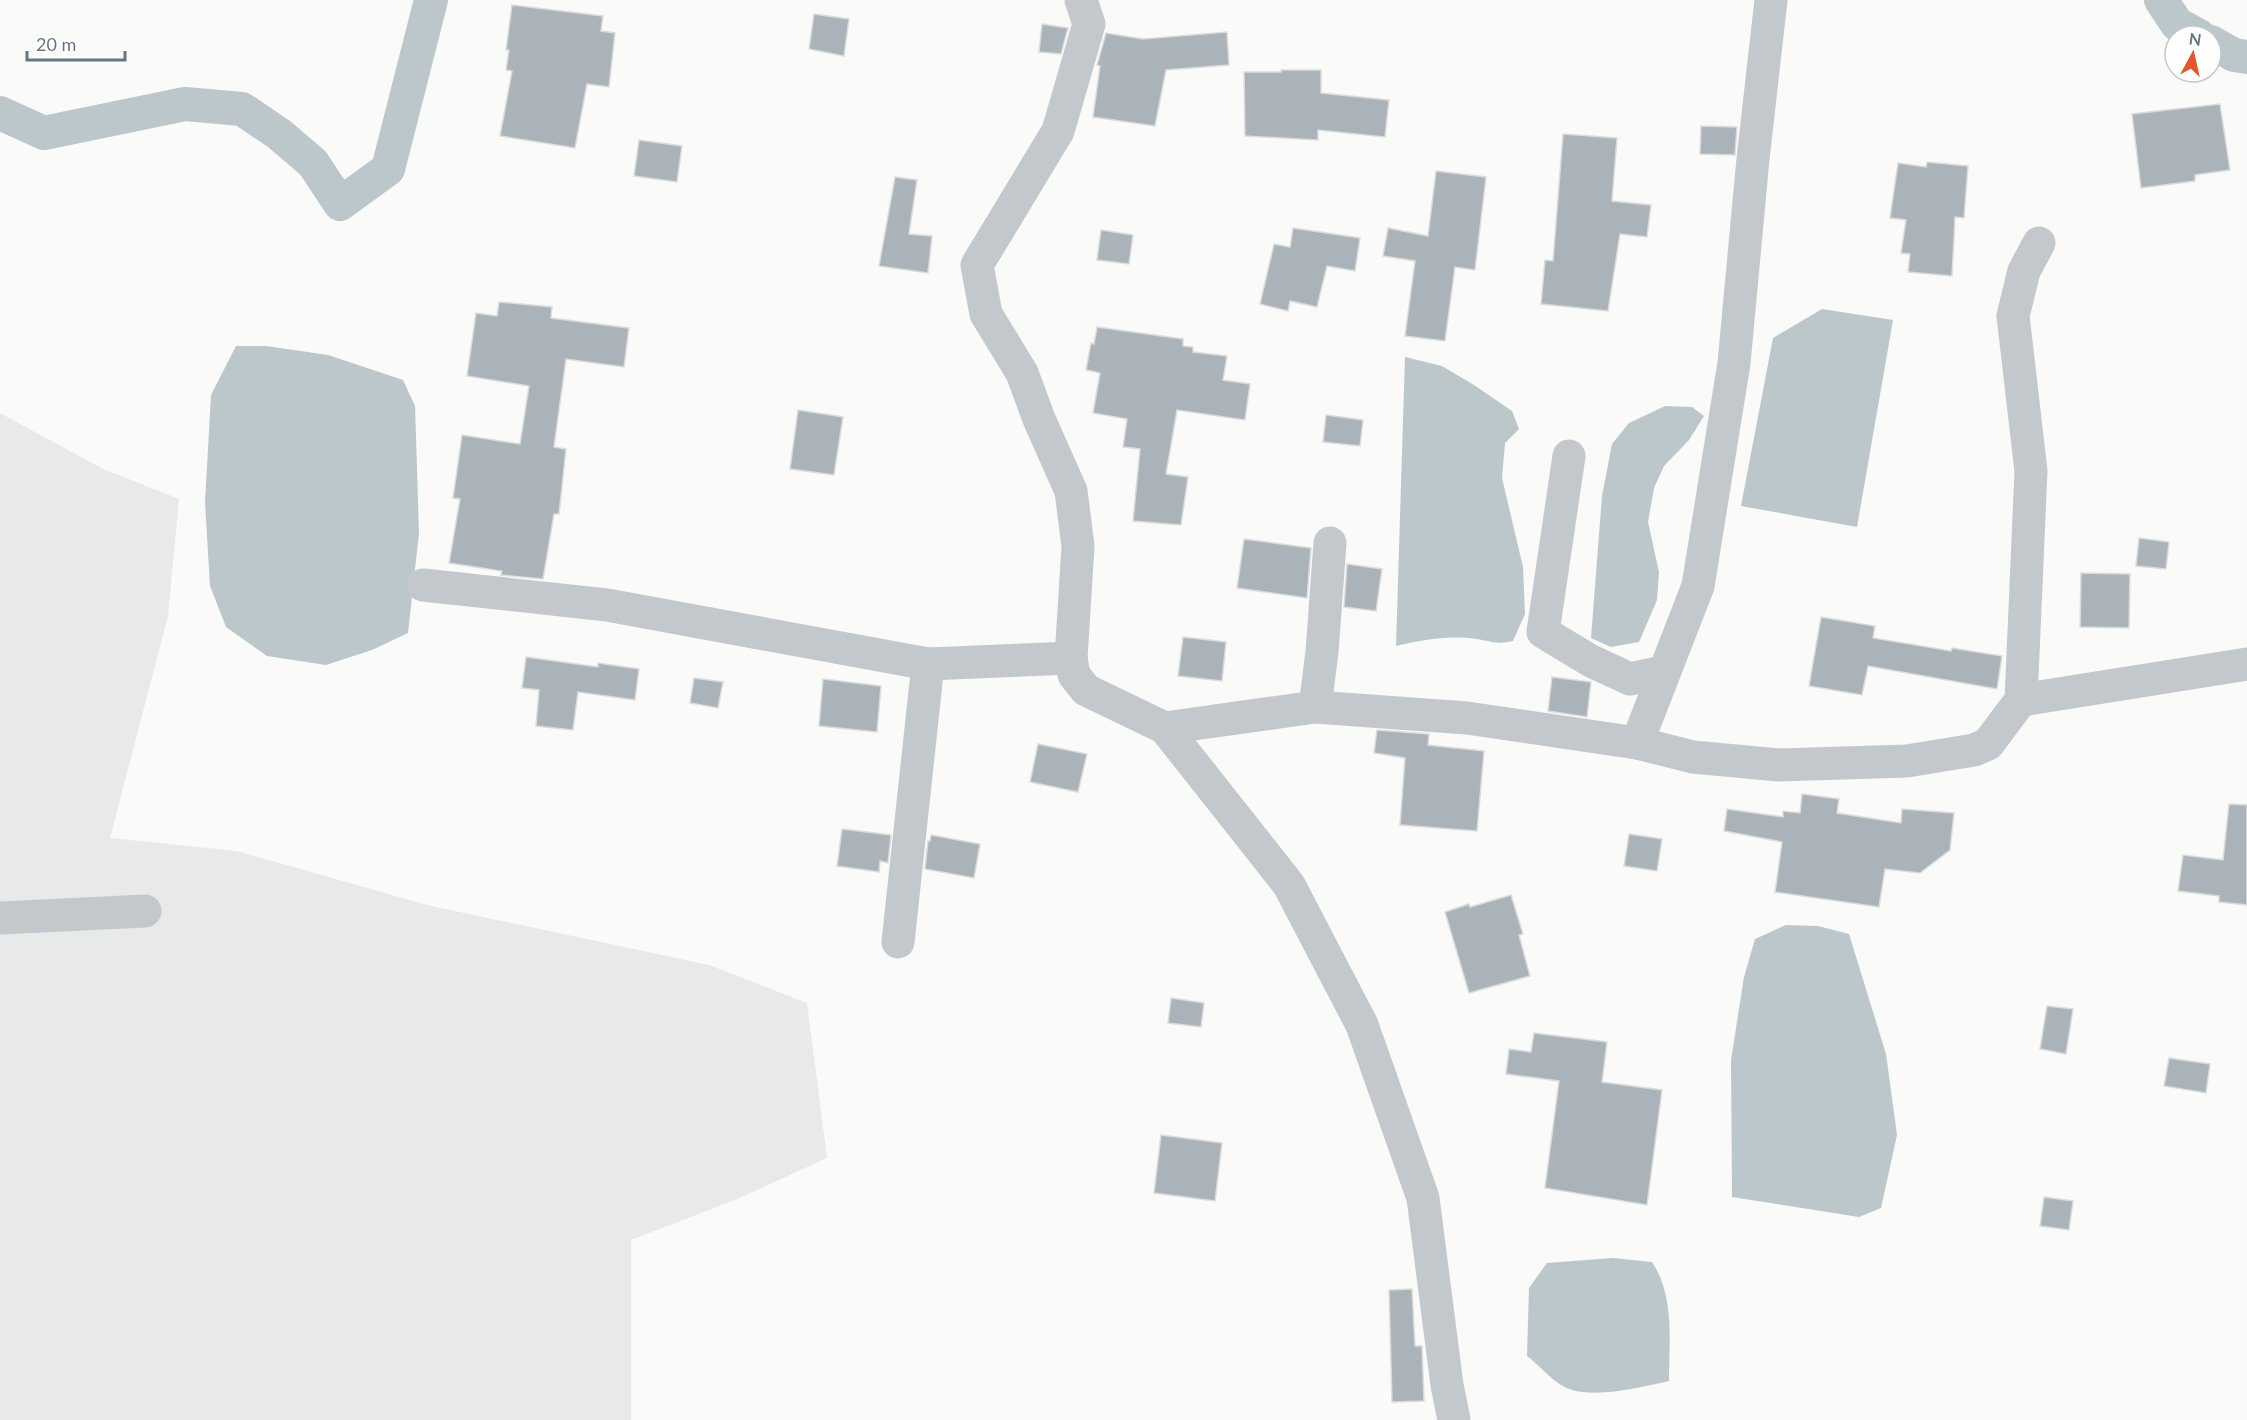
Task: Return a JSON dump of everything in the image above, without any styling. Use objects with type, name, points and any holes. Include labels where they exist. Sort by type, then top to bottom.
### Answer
[{"type":"street","points":[[1081,0],[1089,24],[1058,131],[977,265],[986,314],[1022,373],[1039,419],[1071,491],[1078,546],[1071,658],[1074,675],[1086,690],[1165,728],[1289,885],[1362,1025],[1423,1198],[1446,1385],[1454,1420]]},
{"type":"street","points":[[1636,743],[1698,586],[1734,363],[1771,0]]},
{"type":"street","points":[[1165,728],[1315,707],[1467,718],[1636,743],[1693,757],[1779,765],[1907,760],[1974,750],[1988,744],[2021,700],[2031,471],[2013,316],[2024,271],[2039,243]]},
{"type":"street","points":[[1569,456],[1543,632],[1591,661],[1630,679],[1663,672]]},
{"type":"street","points":[[1315,707],[1322,652],[1330,543]]},
{"type":"street","points":[[423,585],[607,604],[928,664],[1071,658]]},
{"type":"street","points":[[898,942],[928,664]]},
{"type":"street","points":[[2021,700],[2247,664]]},
{"type":"street","points":[[0,918],[145,911]]},
{"type":"shaded area","points":[[1822,309],[1893,320],[1857,527],[1741,506],[1773,338]]},
{"type":"shaded area","points":[[236,346],[266,346],[328,355],[403,380],[415,406],[419,533],[408,633],[372,650],[326,665],[267,656],[226,627],[210,586],[205,502],[211,395]]},
{"type":"shaded area","points":[[1405,357],[1442,366],[1474,385],[1512,411],[1519,429],[1505,443],[1502,478],[1523,567],[1525,614],[1513,641],[1498,643],[1466,638],[1446,638],[1396,646]]},
{"type":"shaded area","points":[[1665,406],[1692,407],[1704,416],[1689,440],[1664,466],[1654,488],[1648,522],[1659,572],[1657,600],[1639,642],[1611,647],[1591,638],[1602,496],[1612,444],[1629,423]]},
{"type":"shaded area","points":[[0,413],[101,468],[179,499],[168,616],[110,838],[237,851],[427,905],[709,965],[807,1003],[827,1158],[735,1200],[631,1240],[631,1420],[0,1420]]},
{"type":"shaded area","points":[[1786,925],[1818,926],[1849,934],[1886,1054],[1897,1135],[1881,1208],[1859,1217],[1732,1197],[1731,1060],[1744,977],[1755,939]]},
{"type":"shaded area","points":[[1613,1258],[1652,1262],[1659,1275],[1664,1289],[1669,1320],[1669,1381],[1600,1393],[1573,1390],[1558,1383],[1527,1356],[1529,1288],[1547,1263]]},
{"type":"building","points":[[512,5],[603,16],[601,31],[615,33],[609,87],[587,84],[575,148],[500,136],[512,71],[506,70],[509,50],[506,50]]},
{"type":"building","points":[[814,14],[849,19],[844,56],[809,49]]},
{"type":"building","points":[[1042,24],[1068,28],[1061,54],[1039,52]]},
{"type":"building","points":[[1227,32],[1229,65],[1166,70],[1155,126],[1093,117],[1100,66],[1097,65],[1106,33],[1143,39]]},
{"type":"building","points":[[1281,70],[1321,70],[1321,93],[1389,100],[1385,137],[1318,130],[1318,140],[1245,136],[1244,72],[1281,72]]},
{"type":"building","points":[[2220,104],[2230,170],[2195,175],[2195,181],[2141,188],[2132,114]]},
{"type":"building","points":[[1701,126],[1737,127],[1735,155],[1700,154]]},
{"type":"building","points":[[1563,134],[1617,138],[1612,201],[1651,205],[1647,237],[1620,234],[1608,311],[1541,304],[1545,260],[1553,261]]},
{"type":"building","points":[[639,140],[682,146],[677,182],[634,176]]},
{"type":"building","points":[[1927,162],[1968,166],[1964,218],[1955,217],[1952,276],[1908,272],[1910,254],[1901,253],[1906,220],[1890,218],[1898,163],[1926,167]]},
{"type":"building","points":[[1436,171],[1486,177],[1475,270],[1455,267],[1445,341],[1405,336],[1415,261],[1383,256],[1388,228],[1428,236]]},
{"type":"building","points":[[895,177],[917,180],[909,234],[932,236],[928,273],[879,266]]},
{"type":"building","points":[[1293,228],[1360,238],[1355,271],[1327,266],[1317,307],[1290,301],[1288,311],[1260,304],[1274,244],[1290,247]]},
{"type":"building","points":[[1101,230],[1133,235],[1129,264],[1097,260]]},
{"type":"building","points":[[499,302],[552,307],[551,318],[629,328],[624,367],[566,359],[554,447],[566,449],[559,514],[554,514],[543,579],[501,575],[502,571],[449,563],[460,499],[453,498],[462,435],[520,444],[529,386],[467,376],[476,313],[497,316]]},
{"type":"building","points":[[1097,327],[1183,339],[1183,346],[1193,347],[1193,352],[1227,356],[1223,380],[1250,384],[1245,420],[1177,410],[1166,474],[1188,477],[1181,525],[1133,521],[1140,449],[1123,447],[1127,419],[1093,413],[1100,373],[1086,370],[1091,343],[1094,344]]},
{"type":"building","points":[[798,410],[843,417],[834,475],[790,469]]},
{"type":"building","points":[[1326,415],[1363,420],[1360,446],[1323,442]]},
{"type":"building","points":[[2139,538],[2169,542],[2166,569],[2136,566]]},
{"type":"building","points":[[1244,539],[1311,548],[1307,598],[1237,588]]},
{"type":"building","points":[[1347,564],[1382,569],[1376,611],[1344,607]]},
{"type":"building","points":[[2081,573],[2130,574],[2129,628],[2080,627]]},
{"type":"building","points":[[1821,617],[1875,626],[1873,638],[1951,651],[1952,648],[2002,656],[1997,689],[1868,666],[1862,695],[1809,686]]},
{"type":"building","points":[[1183,637],[1226,642],[1222,681],[1178,676]]},
{"type":"building","points":[[526,657],[598,667],[598,663],[639,669],[635,700],[578,692],[573,730],[536,726],[539,690],[522,688]]},
{"type":"building","points":[[1552,677],[1591,682],[1587,717],[1548,711]]},
{"type":"building","points":[[694,678],[723,682],[718,708],[690,703]]},
{"type":"building","points":[[823,679],[881,686],[877,732],[819,726]]},
{"type":"building","points":[[1377,730],[1429,734],[1428,745],[1484,751],[1477,831],[1400,825],[1405,758],[1374,753]]},
{"type":"building","points":[[1038,744],[1087,754],[1078,792],[1030,782]]},
{"type":"building","points":[[1802,794],[1839,799],[1837,813],[1901,823],[1902,809],[1954,813],[1950,850],[1920,873],[1885,869],[1879,907],[1775,892],[1782,842],[1724,831],[1727,809],[1783,817],[1783,811],[1800,813]]},
{"type":"building","points":[[2229,804],[2247,805],[2247,905],[2219,902],[2219,896],[2178,891],[2183,855],[2223,860]]},
{"type":"building","points":[[842,829],[891,835],[888,863],[880,861],[879,872],[837,866]]},
{"type":"building","points":[[1629,834],[1662,839],[1657,871],[1624,866]]},
{"type":"building","points":[[931,835],[980,844],[974,878],[925,869],[928,841]]},
{"type":"building","points":[[1511,895],[1523,934],[1519,935],[1530,976],[1469,993],[1445,912]]},
{"type":"building","points":[[1171,998],[1204,1003],[1201,1027],[1168,1023]]},
{"type":"building","points":[[2047,1006],[2073,1009],[2066,1054],[2040,1049]]},
{"type":"building","points":[[1534,1033],[1607,1042],[1602,1082],[1662,1090],[1647,1205],[1545,1188],[1559,1081],[1506,1074],[1509,1049],[1531,1052]]},
{"type":"building","points":[[2169,1058],[2210,1064],[2206,1093],[2164,1086]]},
{"type":"building","points":[[1161,1135],[1222,1143],[1215,1201],[1154,1193]]},
{"type":"building","points":[[2044,1197],[2073,1201],[2069,1230],[2040,1226]]},
{"type":"building","points":[[1412,1289],[1415,1346],[1422,1346],[1424,1401],[1392,1402],[1389,1290]]},
{"type":"waterway","points":[[0,113],[44,133],[185,104],[242,109],[279,134],[313,163],[340,204],[388,169],[431,0]]},
{"type":"waterway","points":[[2161,0],[2177,24]]},
{"type":"waterway","points":[[2223,49],[2234,55],[2247,57]]}]
